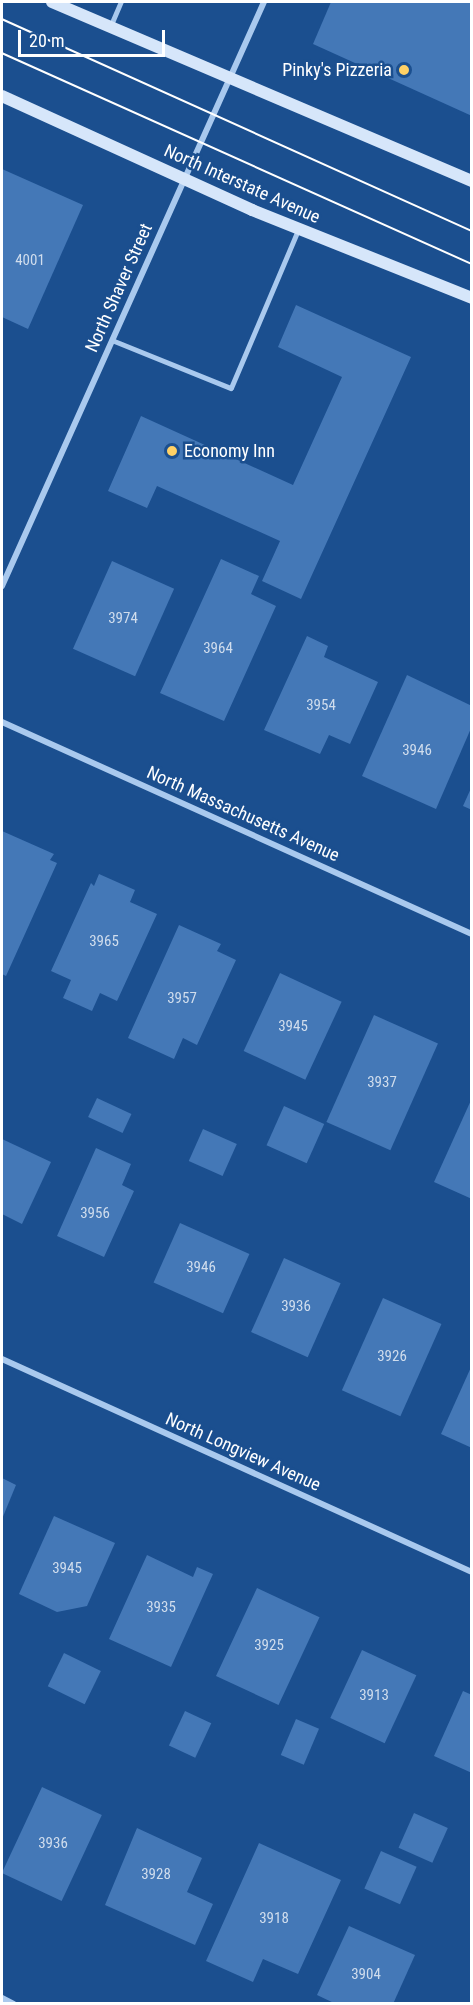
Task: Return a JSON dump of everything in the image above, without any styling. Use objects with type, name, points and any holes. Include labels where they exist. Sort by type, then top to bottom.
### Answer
[{"type":"street","points":[[52,2],[231,76],[471,181]]},
{"type":"street","name":"North Shaver Street","points":[[2,586],[264,2]]},
{"type":"street","name":"North Interstate Avenue","points":[[2,96],[298,229],[471,298]]},
{"type":"street","name":"North Massachusetts Avenue","points":[[2,722],[471,934]]},
{"type":"street","name":"North Longview Avenue","points":[[2,1359],[471,1572]]},
{"type":"street","points":[[2,1998],[14,2004]]},
{"type":"lane","points":[[111,25],[121,2]]},
{"type":"lane","points":[[112,339],[231,388],[298,229]]},
{"type":"building","name":"Pinky's Pizzeria","points":[[331,2],[472,2],[472,116],[313,44]]},
{"type":"building","points":[[2,169],[83,205],[28,329],[2,317]]},
{"type":"building","name":"Economy Inn","points":[[296,305],[411,357],[301,599],[262,581],[280,541],[157,486],[147,508],[108,491],[141,416],[293,485],[342,377],[278,347]]},
{"type":"building","points":[[221,559],[259,576],[251,594],[276,606],[224,721],[160,693]]},
{"type":"building","points":[[112,561],[174,589],[135,676],[73,649]]},
{"type":"building","points":[[307,636],[328,646],[324,657],[378,682],[350,744],[329,735],[320,754],[264,730]]},
{"type":"building","points":[[407,675],[472,706],[472,726],[436,809],[362,776]]},
{"type":"building","points":[[472,786],[472,810],[463,806]]},
{"type":"building","points":[[2,831],[54,854],[50,860],[57,863],[6,976],[2,974]]},
{"type":"building","points":[[99,874],[135,890],[130,902],[157,914],[117,1001],[100,993],[92,1011],[63,998],[71,980],[51,971],[91,883],[94,886]]},
{"type":"building","points":[[179,925],[221,944],[217,951],[236,960],[197,1045],[183,1038],[174,1059],[128,1038]]},
{"type":"building","points":[[280,973],[342,1002],[305,1080],[244,1051]]},
{"type":"building","points":[[374,1015],[438,1043],[390,1150],[326,1122]]},
{"type":"building","points":[[97,1098],[131,1114],[123,1133],[88,1117]]},
{"type":"building","points":[[472,1098],[472,1199],[434,1182]]},
{"type":"building","points":[[284,1106],[324,1124],[307,1163],[267,1145]]},
{"type":"building","points":[[203,1129],[237,1144],[223,1176],[189,1161]]},
{"type":"building","points":[[2,1139],[51,1162],[22,1224],[2,1214]]},
{"type":"building","points":[[96,1148],[131,1164],[122,1185],[134,1191],[104,1257],[57,1236]]},
{"type":"building","points":[[180,1223],[249,1254],[223,1313],[154,1282]]},
{"type":"building","points":[[284,1258],[341,1283],[308,1357],[251,1332]]},
{"type":"building","points":[[383,1298],[441,1324],[400,1416],[342,1390]]},
{"type":"building","points":[[472,1365],[472,1448],[441,1434]]},
{"type":"building","points":[[2,1478],[16,1485],[2,1519]]},
{"type":"building","points":[[54,1516],[115,1543],[87,1606],[57,1612],[19,1594]]},
{"type":"building","points":[[147,1555],[193,1577],[197,1567],[213,1574],[171,1667],[109,1639]]},
{"type":"building","points":[[257,1588],[320,1617],[279,1705],[216,1676]]},
{"type":"building","points":[[362,1650],[416,1675],[385,1743],[330,1718]]},
{"type":"building","points":[[64,1653],[101,1671],[85,1704],[48,1686]]},
{"type":"building","points":[[463,1691],[472,1695],[472,1773],[434,1756]]},
{"type":"building","points":[[185,1711],[211,1723],[195,1758],[169,1745]]},
{"type":"building","points":[[296,1719],[319,1729],[304,1765],[281,1755]]},
{"type":"building","points":[[42,1787],[102,1815],[62,1901],[2,1873]]},
{"type":"building","points":[[414,1813],[448,1828],[432,1863],[399,1848]]},
{"type":"building","points":[[137,1828],[202,1858],[187,1892],[213,1904],[195,1945],[105,1905]]},
{"type":"building","points":[[259,1843],[341,1880],[298,1974],[263,1959],[253,1982],[206,1961]]},
{"type":"building","points":[[381,1851],[417,1867],[400,1904],[364,1888]]},
{"type":"building","points":[[349,1926],[415,1955],[393,2004],[336,2004],[317,1995]]},
{"type":"tram line","points":[[2,19],[472,231]]},
{"type":"tram line","points":[[2,53],[472,264]]},
{"type":"place","name":"Pinky's Pizzeria","points":[[404,70]]},
{"type":"place","name":"Economy Inn","points":[[172,451]]}]
